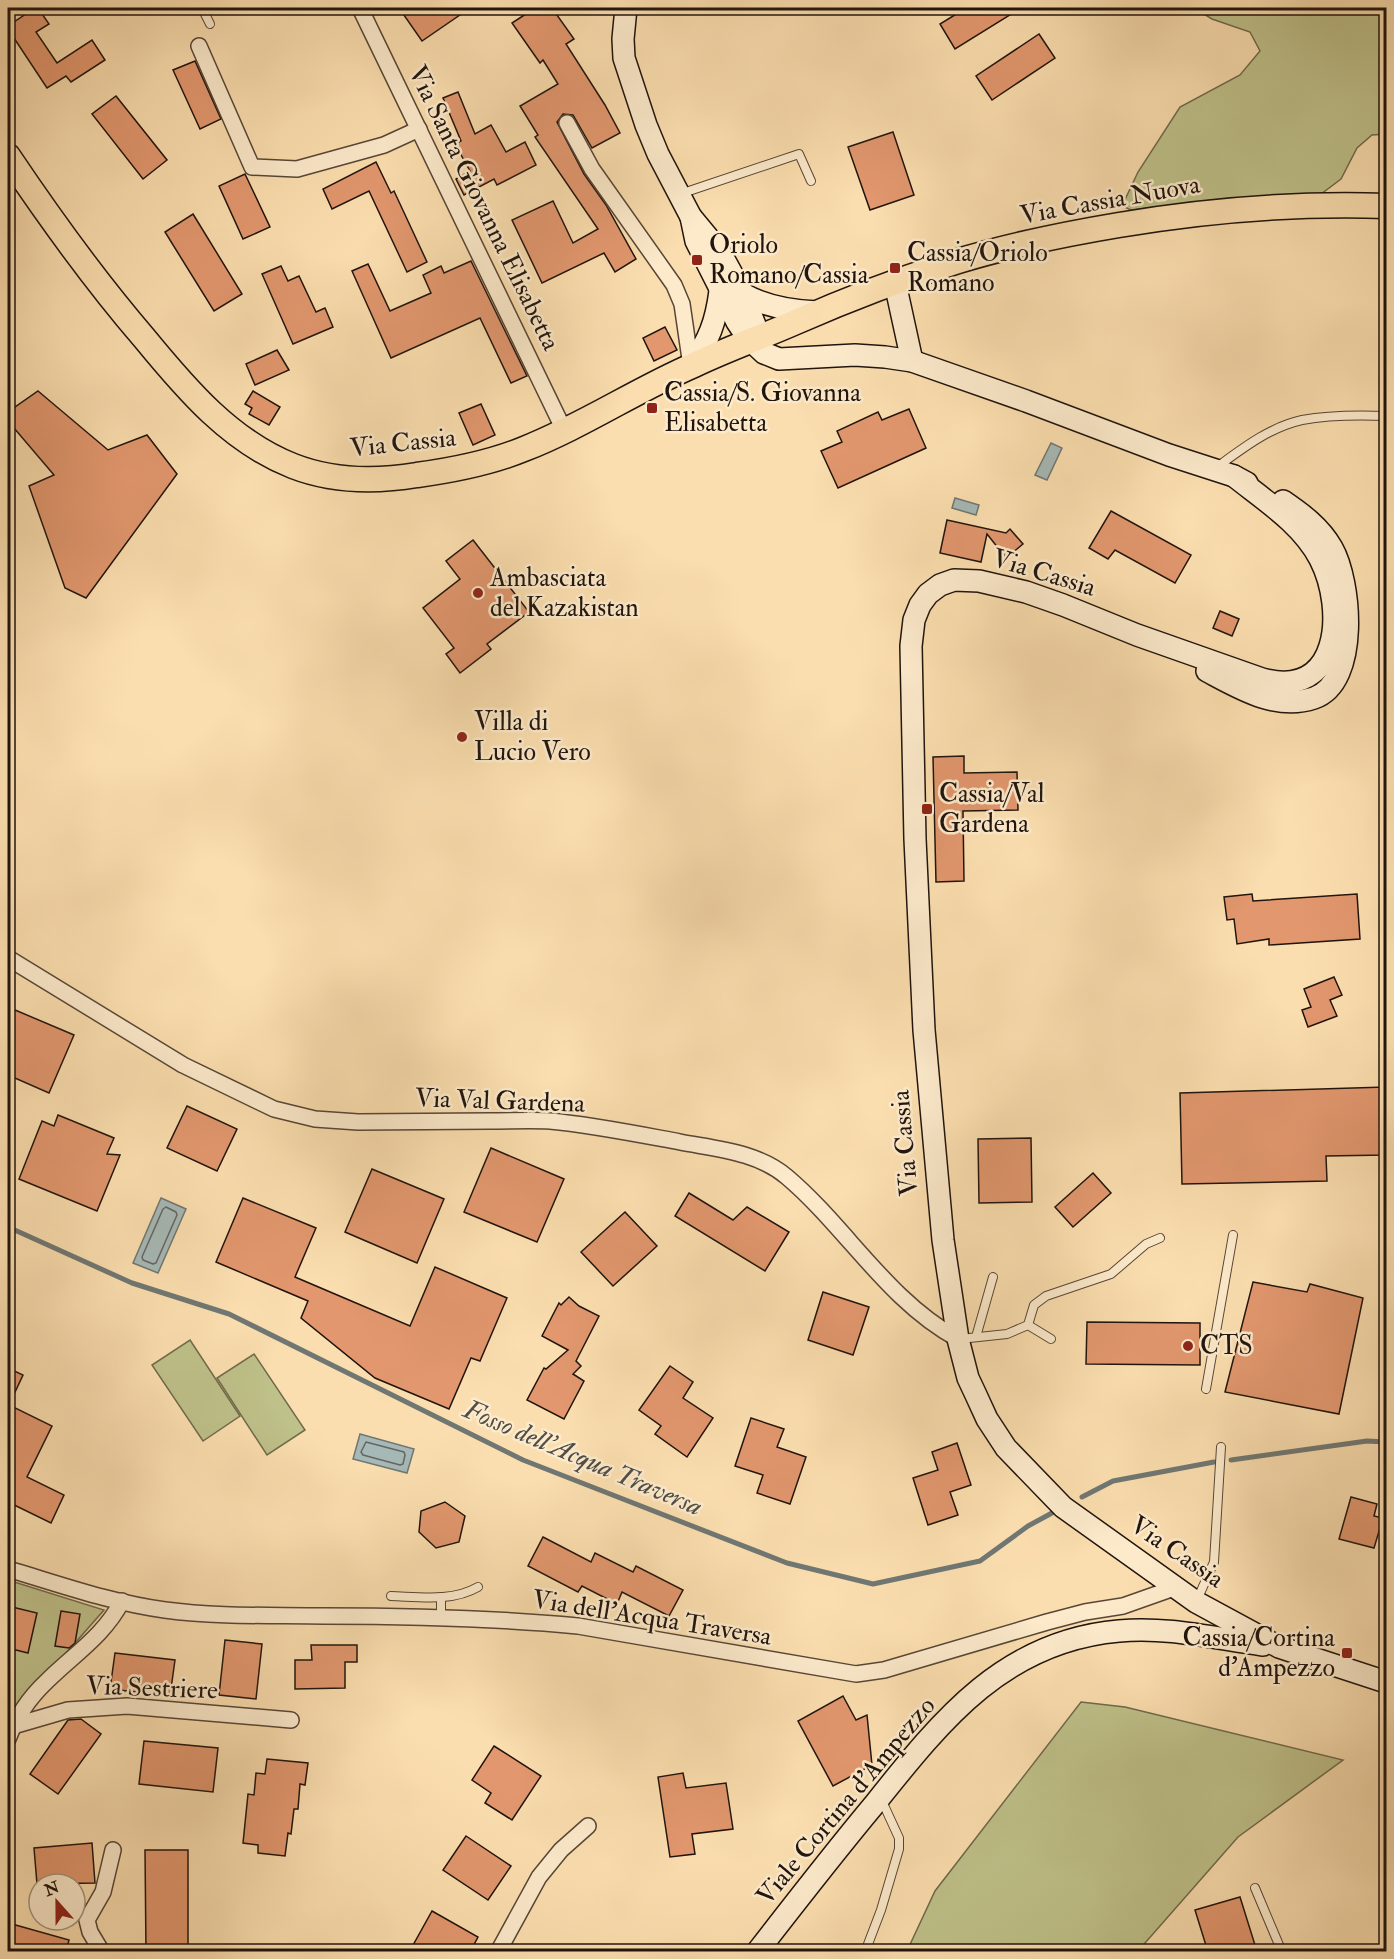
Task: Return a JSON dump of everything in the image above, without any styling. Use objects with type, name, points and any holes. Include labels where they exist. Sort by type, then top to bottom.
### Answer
[{"type":"main road","name":"Via Cassia","points":[[8,156],[82,263],[184,385],[235,433],[281,461],[328,476],[358,480],[396,478],[485,462],[526,448],[691,366],[751,340]]},
{"type":"main road","name":"Via Cassia Nuova","points":[[751,340],[817,312],[993,250],[1086,230],[1248,208],[1386,206]]},
{"type":"street","name":"Via Santa Giovanna Elisabetta","points":[[360,8],[564,430]]},
{"type":"street","points":[[626,8],[624,58],[646,125],[691,217],[720,252],[743,294],[755,325],[755,333],[751,340],[737,322],[720,291],[696,241],[691,217]]},
{"type":"street","points":[[199,46],[252,167],[297,169],[384,145],[419,129]]},
{"type":"street","points":[[567,123],[592,169],[679,294],[691,366]]},
{"type":"street","points":[[895,283],[912,361]]},
{"type":"street","points":[[691,366],[710,337],[717,315],[720,291]]},
{"type":"street","points":[[743,294],[777,308],[817,312]]},
{"type":"street","name":"Via Cassia","points":[[751,340],[764,353],[774,358],[862,355],[912,361],[1026,401],[1169,456],[1234,476],[1282,500],[1301,513],[1320,531],[1332,549],[1340,568],[1347,600],[1347,634],[1340,669],[1328,689],[1315,698],[1294,701],[1270,700],[1247,692],[1137,635],[1026,592],[979,581],[964,580],[947,582],[933,589],[924,599],[914,621],[910,682],[924,1030],[943,1240],[967,1338],[968,1378],[987,1419],[1006,1448],[1064,1507],[1196,1602],[1279,1647],[1386,1682]]},
{"type":"street","name":"Via Val Gardena","points":[[8,958],[183,1065],[274,1109],[294,1115],[337,1122],[549,1121],[643,1135],[753,1157],[786,1175],[815,1203],[862,1257],[918,1311],[967,1338]]},
{"type":"street","name":"Via dell'Acqua Traversa","points":[[8,1569],[122,1601],[167,1610],[212,1615],[513,1620],[578,1626],[856,1674],[892,1668],[1056,1619],[1123,1606],[1174,1588]]},
{"type":"street","name":"Via Sestriere","points":[[10,1732],[37,1691],[100,1634],[114,1617],[122,1601]]},
{"type":"street","points":[[1182,1634],[1196,1602]]},
{"type":"street","name":"Viale Cortina d'Ampezzo","points":[[757,1952],[916,1752],[955,1711],[985,1684],[1015,1663],[1052,1647],[1100,1633],[1135,1630],[1279,1647]]},
{"type":"street","name":"Via Sestriere","points":[[10,1732],[68,1710],[127,1706],[291,1720]]},
{"type":"street","points":[[498,1952],[538,1877],[561,1850],[588,1826]]},
{"type":"street","points":[[102,1952],[90,1932],[87,1920],[103,1892],[113,1850]]},
{"type":"lane","points":[[202,8],[210,24]]},
{"type":"lane","points":[[679,195],[799,154],[811,181]]},
{"type":"lane","points":[[1213,470],[1262,436],[1302,420],[1386,416]]},
{"type":"lane","points":[[1206,1389],[1233,1235]]},
{"type":"lane","points":[[1028,1325],[1034,1305],[1046,1296],[1111,1274],[1146,1244],[1160,1238]]},
{"type":"lane","points":[[993,1277],[967,1338],[1007,1334],[1028,1325]]},
{"type":"lane","points":[[1028,1325],[1050,1339]]},
{"type":"lane","points":[[1196,1602],[1214,1562],[1221,1447]]},
{"type":"lane","points":[[391,1596],[441,1597],[459,1595],[478,1587]]},
{"type":"lane","points":[[441,1597],[441,1618]]},
{"type":"lane","points":[[865,1952],[881,1910],[899,1849],[896,1828],[880,1797]]},
{"type":"lane","points":[[1255,1888],[1282,1952]]},
{"type":"green space","points":[[1194,8],[1386,8],[1386,134],[1372,135],[1357,148],[1341,179],[1321,194],[1213,200],[1131,210],[1122,206],[1138,172],[1180,107],[1240,75],[1260,51],[1250,32],[1212,19]]},
{"type":"green space","points":[[190,1340],[240,1416],[203,1441],[152,1365]]},
{"type":"green space","points":[[254,1354],[305,1430],[267,1455],[217,1378]]},
{"type":"green space","points":[[8,1580],[104,1610],[16,1710],[8,1729]]},
{"type":"green space","points":[[1081,1702],[1125,1707],[1343,1760],[1238,1837],[1138,1951],[907,1951],[935,1891]]},
{"type":"water","points":[[1051,443],[1062,448],[1047,480],[1035,475]]},
{"type":"water","points":[[955,498],[979,505],[976,515],[952,508]]},
{"type":"water","points":[[161,1198],[186,1209],[158,1273],[133,1263]]},
{"type":"water","points":[[360,1434],[414,1449],[407,1473],[353,1459]]},
{"type":"building","points":[[38,8],[49,24],[36,32],[57,63],[92,40],[105,60],[71,82],[66,76],[47,88],[8,29],[8,26]]},
{"type":"building","points":[[399,8],[470,8],[422,41]]},
{"type":"building","points":[[535,8],[552,8],[574,39],[566,44],[620,133],[592,148],[573,115],[563,114],[557,122],[584,174],[606,205],[636,259],[615,272],[604,253],[542,283],[512,220],[553,201],[573,243],[598,229],[535,137],[538,135],[520,106],[558,84],[543,60],[540,63],[512,23]]},
{"type":"building","points":[[966,8],[1021,8],[955,49],[940,24]]},
{"type":"building","points":[[1039,34],[1055,58],[992,100],[976,76]]},
{"type":"building","points":[[195,61],[221,119],[200,129],[173,70]]},
{"type":"building","points":[[458,92],[475,134],[491,125],[506,152],[525,142],[536,165],[497,185],[494,179],[464,195],[456,179],[470,171],[455,144],[461,141],[443,98]]},
{"type":"building","points":[[116,96],[167,160],[143,179],[92,114]]},
{"type":"building","points":[[893,132],[914,195],[870,210],[848,147]]},
{"type":"building","points":[[376,162],[391,193],[394,191],[427,262],[407,272],[369,191],[332,209],[323,189]]},
{"type":"building","points":[[245,174],[270,227],[243,239],[219,186]]},
{"type":"building","points":[[193,214],[242,294],[214,311],[165,232]]},
{"type":"building","points":[[471,261],[527,376],[511,383],[480,318],[391,358],[352,271],[368,264],[390,311],[431,293],[423,275],[441,266],[444,273]]},
{"type":"building","points":[[281,266],[288,281],[299,276],[316,312],[325,308],[333,327],[293,344],[262,274]]},
{"type":"building","points":[[665,327],[677,350],[654,361],[643,338]]},
{"type":"building","points":[[277,350],[289,370],[255,385],[246,364]]},
{"type":"building","points":[[38,391],[108,450],[147,435],[177,474],[86,598],[65,588],[29,486],[54,475],[8,421],[8,412]]},
{"type":"building","points":[[253,391],[280,407],[269,425],[249,414],[252,408],[245,404]]},
{"type":"building","points":[[481,404],[495,435],[473,445],[459,413]]},
{"type":"building","points":[[909,409],[926,448],[838,488],[821,451],[842,442],[837,431],[878,412],[882,420]]},
{"type":"building","points":[[1111,511],[1191,555],[1175,583],[1115,550],[1108,559],[1089,548]]},
{"type":"building","points":[[947,520],[1006,533],[1010,529],[1023,544],[1006,558],[987,534],[981,562],[940,553]]},
{"type":"building","name":"Ambasciata del Kazakistan","points":[[473,540],[529,612],[487,644],[491,649],[460,673],[446,654],[454,648],[423,608],[460,579],[446,561]]},
{"type":"building","points":[[1220,611],[1239,619],[1232,636],[1213,628]]},
{"type":"building","points":[[964,756],[964,773],[1017,772],[1018,810],[963,811],[964,881],[936,882],[933,757]]},
{"type":"building","points":[[1252,894],[1253,901],[1357,894],[1360,939],[1269,945],[1269,939],[1237,944],[1234,919],[1227,920],[1224,897]]},
{"type":"building","points":[[1334,977],[1342,995],[1330,1000],[1337,1016],[1308,1027],[1302,1010],[1311,1007],[1304,989]]},
{"type":"building","points":[[8,1007],[74,1035],[49,1093],[8,1075]]},
{"type":"building","points":[[1386,1087],[1386,1155],[1326,1156],[1327,1181],[1182,1184],[1180,1093]]},
{"type":"building","points":[[187,1106],[237,1129],[217,1171],[167,1148]]},
{"type":"building","points":[[58,1115],[114,1138],[107,1154],[120,1155],[97,1211],[19,1179],[42,1121],[54,1126]]},
{"type":"building","points":[[1031,1138],[1032,1202],[979,1203],[978,1139]]},
{"type":"building","points":[[491,1148],[564,1179],[537,1242],[464,1212]]},
{"type":"building","points":[[372,1169],[444,1199],[417,1263],[345,1232]]},
{"type":"building","points":[[1093,1173],[1111,1193],[1073,1227],[1055,1207]]},
{"type":"building","points":[[689,1193],[733,1220],[747,1207],[789,1232],[765,1271],[675,1216]]},
{"type":"building","points":[[243,1198],[316,1228],[295,1277],[410,1326],[435,1267],[507,1298],[480,1361],[471,1358],[449,1409],[375,1378],[301,1318],[308,1301],[216,1262]]},
{"type":"building","points":[[625,1212],[657,1246],[613,1286],[581,1252]]},
{"type":"building","points":[[1253,1282],[1307,1292],[1310,1284],[1363,1298],[1339,1414],[1225,1392]]},
{"type":"building","points":[[823,1292],[869,1307],[853,1355],[808,1340]]},
{"type":"building","points":[[569,1297],[579,1306],[599,1316],[576,1361],[581,1366],[573,1374],[584,1381],[564,1419],[527,1400],[544,1368],[546,1369],[568,1350],[542,1336],[559,1303],[561,1305]]},
{"type":"building","points":[[1087,1322],[1200,1323],[1200,1365],[1086,1364]]},
{"type":"building","points":[[670,1366],[693,1382],[683,1398],[713,1418],[687,1457],[655,1434],[661,1426],[639,1410]]},
{"type":"building","points":[[8,1368],[23,1375],[9,1405],[52,1426],[27,1477],[64,1495],[51,1523],[8,1502],[8,1449],[13,1439],[8,1436]]},
{"type":"building","points":[[751,1418],[784,1429],[777,1447],[806,1457],[790,1504],[757,1493],[763,1475],[735,1466]]},
{"type":"building","points":[[957,1443],[971,1485],[950,1492],[958,1515],[928,1525],[913,1478],[938,1470],[932,1452]]},
{"type":"building","points":[[1351,1497],[1377,1504],[1374,1516],[1383,1518],[1374,1548],[1339,1539]]},
{"type":"building","points":[[445,1502],[465,1516],[459,1542],[436,1548],[419,1532],[421,1511]]},
{"type":"building","points":[[543,1537],[591,1562],[595,1553],[633,1572],[636,1566],[683,1590],[669,1616],[622,1592],[617,1604],[582,1586],[578,1592],[528,1566]]},
{"type":"building","points":[[8,1606],[37,1613],[28,1653],[8,1648]]},
{"type":"building","points":[[61,1611],[80,1614],[75,1643],[69,1648],[55,1646]]},
{"type":"building","points":[[225,1640],[262,1644],[256,1699],[219,1695]]},
{"type":"building","points":[[311,1645],[357,1645],[357,1662],[345,1662],[345,1688],[295,1689],[295,1660],[312,1660]]},
{"type":"building","points":[[115,1653],[175,1660],[170,1696],[110,1689]]},
{"type":"building","points":[[843,1696],[856,1720],[867,1715],[872,1765],[833,1786],[798,1721]]},
{"type":"building","points":[[81,1719],[101,1734],[58,1794],[30,1774],[68,1720]]},
{"type":"building","points":[[144,1741],[218,1748],[213,1792],[139,1784]]},
{"type":"building","points":[[494,1746],[541,1776],[512,1820],[485,1803],[491,1793],[472,1780]]},
{"type":"building","points":[[267,1759],[308,1763],[305,1785],[300,1784],[298,1809],[294,1809],[285,1856],[258,1853],[258,1845],[243,1843],[248,1794],[254,1795],[256,1773],[265,1774]]},
{"type":"building","points":[[683,1773],[686,1788],[726,1783],[733,1829],[692,1834],[695,1854],[670,1857],[658,1777]]},
{"type":"building","points":[[466,1836],[511,1866],[488,1900],[443,1870]]},
{"type":"building","points":[[92,1843],[95,1883],[87,1883],[87,1872],[36,1872],[34,1848]]},
{"type":"building","points":[[145,1850],[188,1850],[188,1952],[146,1952]]},
{"type":"building","points":[[1240,1897],[1255,1945],[1232,1952],[1208,1952],[1195,1910]]},
{"type":"building","points":[[432,1911],[478,1937],[470,1952],[420,1952],[412,1947]]},
{"type":"building","points":[[12,1924],[27,1928],[27,1932],[40,1932],[69,1940],[66,1952],[8,1952]]},
{"type":"waterway","name":"Fosso dell'Acqua Traversa","points":[[8,1227],[132,1283],[229,1314],[523,1460],[787,1563],[873,1584],[980,1561],[1028,1526],[1052,1513]]},
{"type":"waterway","name":"Fosso dell'Acqua Traversa","points":[[1231,1460],[1367,1441],[1386,1442]]},
{"type":"waterway","name":"Fosso dell'Acqua Traversa","points":[[1082,1497],[1113,1481],[1214,1462]]},
{"type":"place","name":"Oriolo Romano/Cassia","points":[[697,260]]},
{"type":"place","name":"Cassia/Oriolo Romano","points":[[895,268]]},
{"type":"place","name":"Cassia/S. Giovanna Elisabetta","points":[[652,408]]},
{"type":"place","name":"Ambasciata del Kazakistan","points":[[478,593]]},
{"type":"place","name":"Villa di Lucio Vero","points":[[462,737]]},
{"type":"place","name":"Cassia/Val Gardena","points":[[927,809]]},
{"type":"place","name":"CTS","points":[[1188,1346]]},
{"type":"place","name":"Cassia/Cortina d'Ampezzo","points":[[1347,1653]]}]
